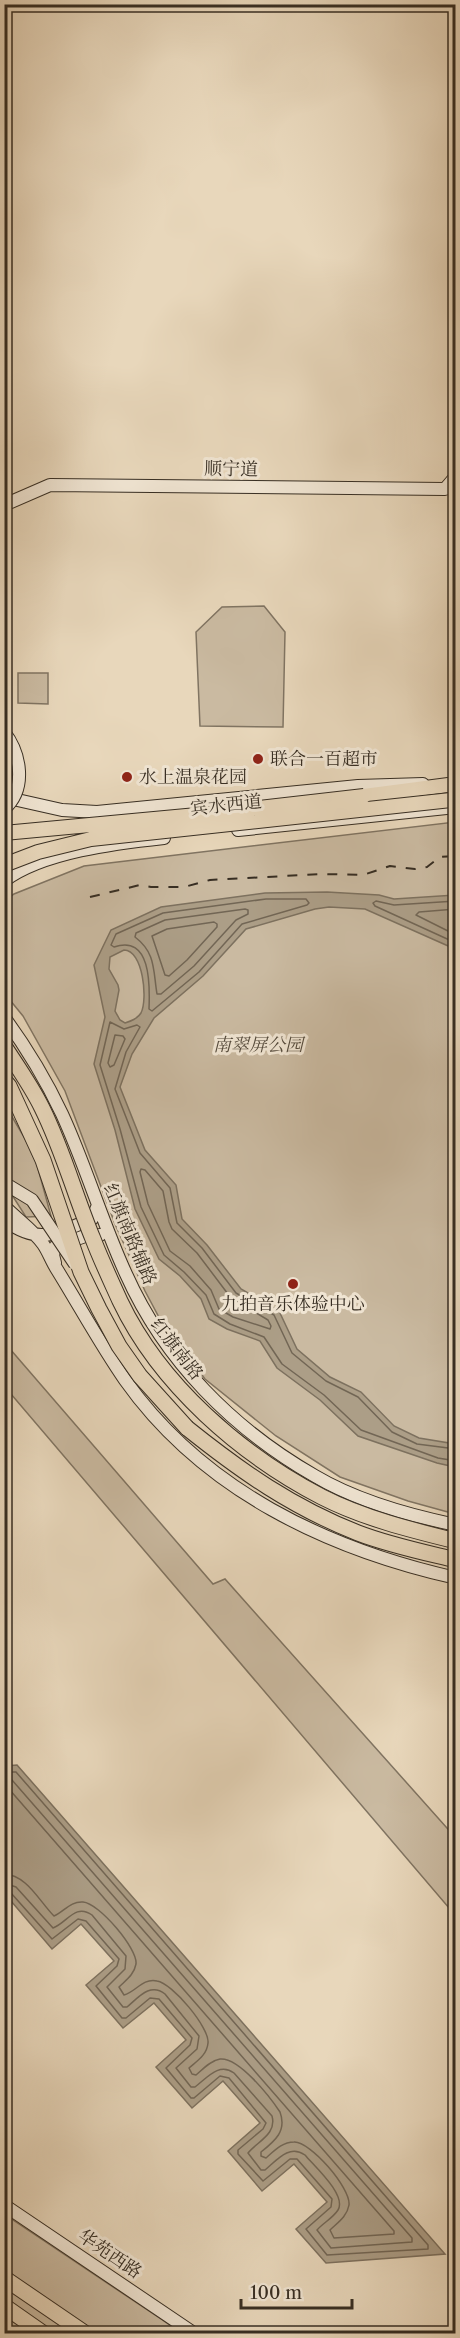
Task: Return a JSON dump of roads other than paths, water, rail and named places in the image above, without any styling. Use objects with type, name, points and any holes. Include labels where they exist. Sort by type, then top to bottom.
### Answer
[{"type":"highway","name":"红旗南路","points":[[4,1046],[42,1108],[92,1239],[122,1304],[165,1370],[215,1425],[260,1459],[323,1497],[374,1519],[456,1541]]},
{"type":"highway","points":[[4,1080],[9,1086],[43,1160],[81,1272],[119,1346],[152,1390],[187,1428],[242,1471],[299,1506],[359,1534],[456,1560]]},
{"type":"highway","points":[[4,2278],[87,2334]]},
{"type":"highway","points":[[4,2306],[44,2334]]},
{"type":"main road","name":"宾水西道","points":[[4,833],[174,818],[455,784]]},
{"type":"main road","name":"宾水西道","points":[[4,865],[38,852],[92,839],[454,802]]},
{"type":"street","name":"顺宁道","points":[[4,505],[50,485],[445,489],[456,476]]},
{"type":"street","points":[[4,732],[12,741],[19,762],[18,787],[4,809]]},
{"type":"street","points":[[4,797],[62,810],[97,812],[358,786],[455,784]]},
{"type":"street","points":[[4,881],[50,859],[131,842],[454,802]]},
{"type":"street","name":"红旗南路辅路","points":[[4,1017],[46,1082],[63,1116],[112,1241],[139,1300],[174,1357],[197,1384],[256,1437],[315,1477],[401,1511],[456,1525]]},
{"type":"street","points":[[4,1183],[32,1200],[81,1272]]},
{"type":"street","points":[[4,1220],[17,1230],[46,1236],[92,1219],[98,1204]]},
{"type":"street","points":[[4,1206],[36,1235],[44,1246],[105,1348],[136,1394],[168,1430],[209,1470],[263,1505],[315,1533],[397,1563],[456,1578]]},
{"type":"street","points":[[56,1267],[53,1255],[55,1247],[85,1236],[99,1235],[112,1241]]},
{"type":"street","name":"华苑西路","points":[[4,2206],[189,2334]]},
{"type":"street","name":"华苑西路","points":[[4,2206],[195,2334]]},
{"type":"water","points":[[327,892],[379,895],[394,899],[455,895],[455,949],[365,909],[329,907],[315,909],[246,929],[203,976],[154,1018],[132,1054],[120,1087],[145,1150],[176,1185],[182,1219],[207,1245],[241,1289],[279,1311],[297,1349],[330,1377],[361,1392],[394,1426],[419,1438],[455,1444],[455,1467],[358,1436],[320,1400],[277,1368],[260,1341],[227,1329],[209,1319],[201,1299],[180,1276],[159,1259],[135,1209],[115,1130],[94,1064],[105,1017],[94,965],[111,930],[161,907],[265,893]],"holes":[[[124,950],[130,952],[140,966],[144,997],[141,1013],[125,1023],[120,1020],[115,1011],[119,990],[109,969],[110,957]]]},
{"type":"water","points":[[17,1765],[445,2254],[326,2263],[296,2229],[327,2202],[294,2164],[262,2191],[228,2151],[260,2123],[223,2081],[192,2108],[156,2067],[186,2040],[154,2003],[123,2028],[86,1985],[114,1961],[81,1924],[52,1949],[5,1894],[5,1766]]},
{"type":"railway","points":[[90,897],[140,885],[184,887],[210,880],[322,874],[363,875],[390,866],[415,869],[427,867],[440,857],[456,856]]},
{"type":"place","name":"联合一百超市","points":[[258,759]]},
{"type":"place","name":"水上温泉花园","points":[[127,777]]},
{"type":"place","name":"九拍音乐体验中心","points":[[293,1284]]},
{"type":"park label","name":"南翠屏公园","points":[[258,1045]]}]
